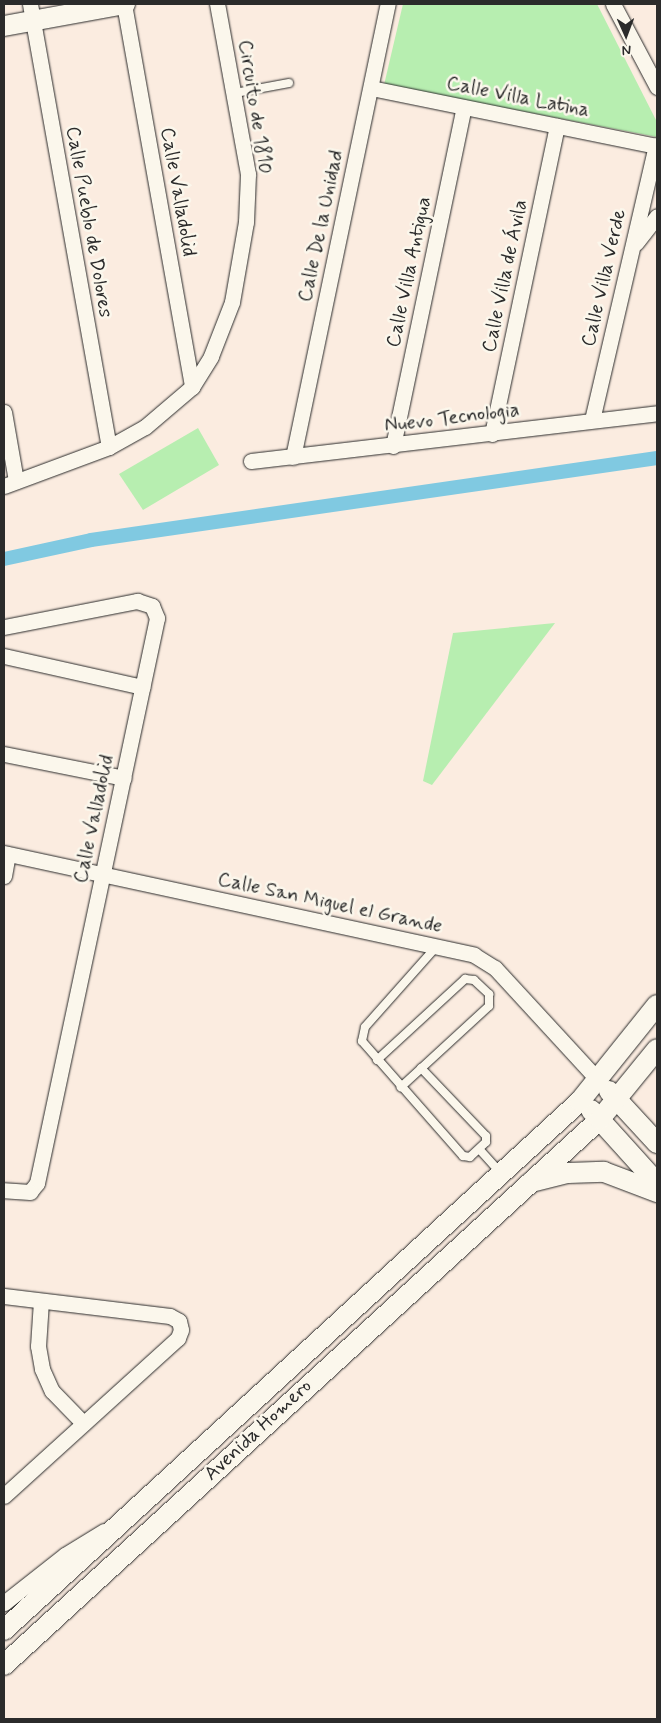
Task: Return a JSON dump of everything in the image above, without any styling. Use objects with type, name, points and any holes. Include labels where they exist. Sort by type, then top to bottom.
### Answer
[{"type":"main road","points":[[4,26],[31,12],[124,4]]},
{"type":"main road","points":[[657,1005],[598,1080],[657,1142]]},
{"type":"main road","points":[[619,1100],[657,1049]]},
{"type":"main road","name":"Avenida Homero","points":[[4,1630],[580,1100],[598,1080]]},
{"type":"main road","points":[[580,1100],[600,1119],[657,1183]]},
{"type":"main road","name":"Avenida Homero","points":[[4,1665],[619,1100]]},
{"type":"main road","points":[[520,1190],[568,1173],[604,1172],[657,1192]]},
{"type":"street","name":"Calle Valladolid","points":[[124,4],[192,388]]},
{"type":"street","name":"Circuito de 1810","points":[[192,388],[223,327],[240,263],[248,174],[235,93],[217,4]]},
{"type":"street","name":"Calle De la Unidad","points":[[293,457],[388,4]]},
{"type":"street","points":[[616,5],[657,87]]},
{"type":"street","name":"Calle Pueblo de Dolores","points":[[31,12],[110,447]]},
{"type":"street","name":"Calle Villa Latina","points":[[371,88],[657,146]]},
{"type":"street","name":"Calle Villa Antigua","points":[[393,446],[464,107]]},
{"type":"street","name":"Calle Villa de Ávila","points":[[492,434],[557,126]]},
{"type":"street","name":"Calle Villa Verde","points":[[592,420],[657,146]]},
{"type":"street","points":[[632,249],[657,216]]},
{"type":"street","points":[[4,412],[10,483],[110,447],[145,427],[192,388]]},
{"type":"street","name":"Nuevo Tecnologia","points":[[251,461],[393,446],[657,413]]},
{"type":"street","name":"Calle Valladolid","points":[[4,627],[137,601],[148,603],[157,618],[34,1190],[26,1193],[4,1190]]},
{"type":"street","points":[[4,656],[143,687]]},
{"type":"street","points":[[4,754],[124,778]]},
{"type":"street","points":[[4,876],[6,853]]},
{"type":"street","name":"Calle San Miguel el Grande","points":[[6,853],[474,955],[488,962],[598,1080]]},
{"type":"street","points":[[4,1296],[170,1316],[180,1326],[178,1338],[4,1495]]},
{"type":"street","points":[[41,1301],[38,1346],[42,1369],[52,1391],[83,1423]]},
{"type":"street","points":[[4,1603],[76,1547],[122,1521]]},
{"type":"lane","points":[[235,93],[289,83]]},
{"type":"lane","points":[[421,1068],[486,1136],[486,1142],[480,1150],[470,1157],[463,1156],[400,1087],[362,1041],[365,1028],[437,947]]},
{"type":"lane","points":[[377,1060],[465,980],[474,980],[489,994],[489,1006],[400,1087]]},
{"type":"lane","points":[[480,1150],[501,1173]]},
{"type":"green space","points":[[403,4],[597,4],[657,122],[657,137],[384,85]]},
{"type":"green space","points":[[198,428],[219,465],[143,510],[119,474]]},
{"type":"green space","points":[[555,623],[432,785],[423,781],[453,633]]},
{"type":"waterway","points":[[4,559],[91,540],[657,458]]}]
